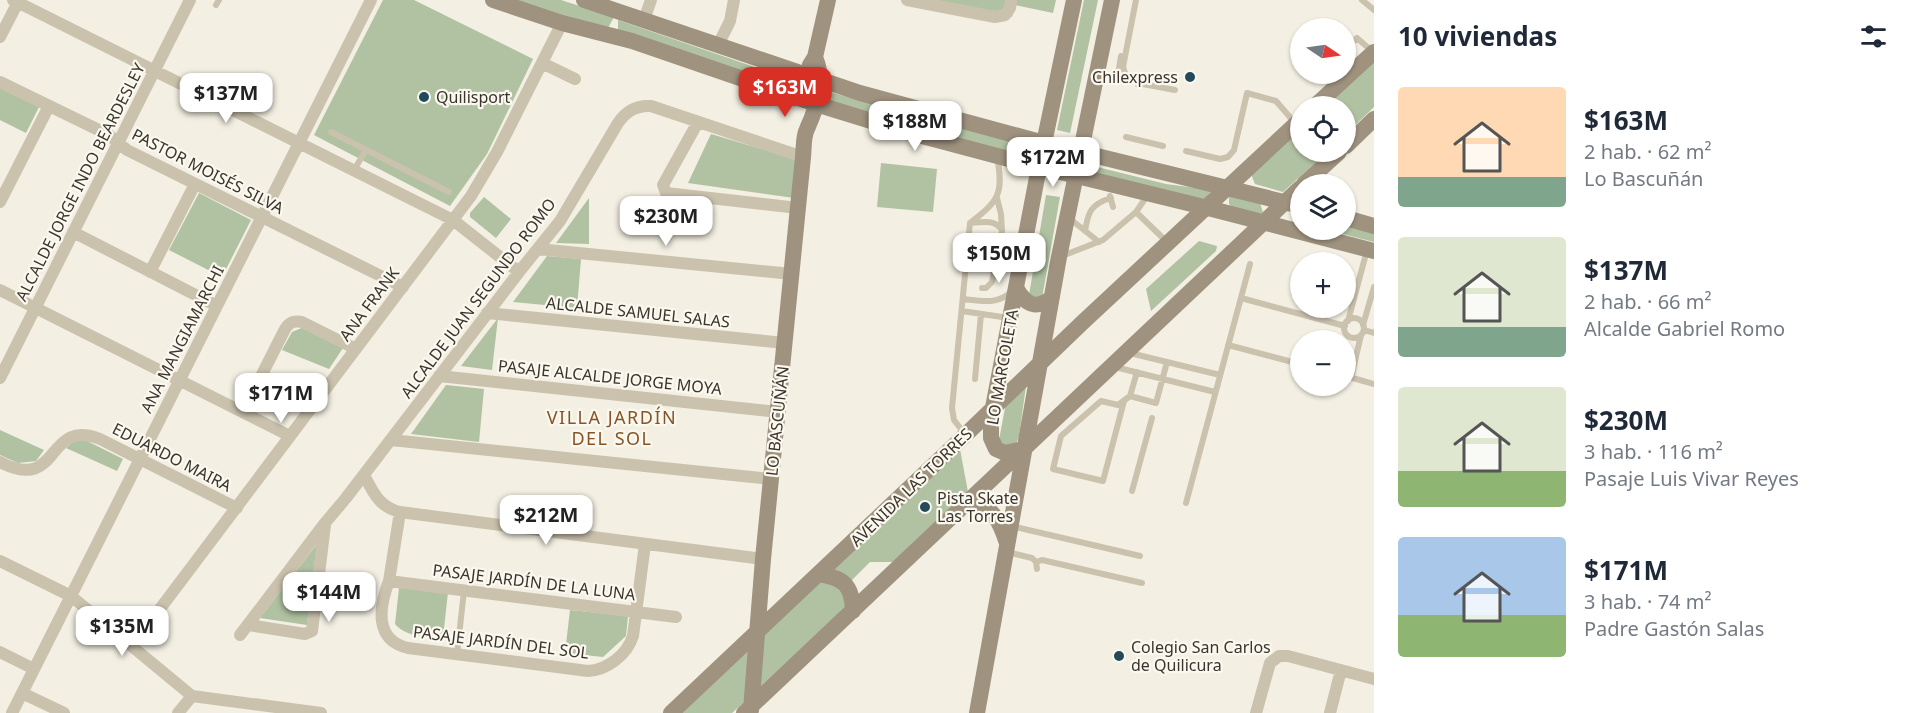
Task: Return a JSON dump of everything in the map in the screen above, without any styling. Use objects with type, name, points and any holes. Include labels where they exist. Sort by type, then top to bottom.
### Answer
[{"type":"main road","points":[[493,0],[562,23],[632,41],[809,102],[997,156],[1075,175],[1109,191],[1149,193],[1371,250]]},
{"type":"main road","points":[[584,0],[814,79],[1044,143],[1290,203]]},
{"type":"main road","name":"LO BASCUÑÁN","points":[[749,711],[806,130],[801,114],[809,102],[814,79],[815,57],[828,0]]},
{"type":"main road","name":"LO MARCOLETA","points":[[1016,496],[1008,465],[991,438],[990,426],[1039,167],[1074,0]]},
{"type":"main road","name":"LO MARCOLETA","points":[[977,713],[1059,257],[1112,0]]},
{"type":"main road","points":[[1326,96],[1374,52]]},
{"type":"main road","points":[[1356,136],[1374,119]]},
{"type":"main road","name":"AVENIDA LAS TORRES","points":[[671,713],[966,435],[1039,363],[1290,130]]},
{"type":"main road","points":[[1315,174],[1328,162]]},
{"type":"main road","points":[[749,711],[1264,222],[1290,206]]},
{"type":"main road","points":[[1356,221],[1374,226]]},
{"type":"main road","points":[[1016,288],[1022,298],[1032,303],[1051,304],[1064,321],[1083,322]]},
{"type":"main road","name":"LO MARCOLETA","points":[[998,451],[1008,453],[1024,449]]},
{"type":"main road","points":[[967,503],[987,508],[1001,526],[1007,548]]},
{"type":"main road","points":[[819,574],[837,578],[845,583],[852,596],[853,611]]},
{"type":"street","name":"ALCALDE JORGE INDO BEARDESLEY","points":[[0,378],[190,0]]},
{"type":"street","name":"ANA MANGIAMARCHI","points":[[12,713],[370,0]]},
{"type":"street","points":[[644,20],[651,0]]},
{"type":"street","points":[[718,45],[730,21],[734,0]]},
{"type":"street","points":[[907,0],[995,17],[1005,15],[1010,8],[1011,0]]},
{"type":"street","points":[[0,37],[15,1],[453,220],[519,272]]},
{"type":"street","name":"ANA FRANK","points":[[132,646],[453,220],[491,164],[562,23]]},
{"type":"street","points":[[542,63],[575,79]]},
{"type":"street","name":"PASTOR MOISÉS SILVA","points":[[0,82],[109,135],[127,150],[403,287]]},
{"type":"street","points":[[0,202],[49,106]]},
{"type":"street","name":"ALCALDE JUAN SEGUNDO ROMO","points":[[325,523],[312,631],[304,634],[244,630],[325,523],[391,440],[487,313],[538,249],[568,208],[622,117],[633,109],[651,106],[698,122]]},
{"type":"street","points":[[798,208],[670,195],[664,191],[665,183],[698,122],[803,157]]},
{"type":"street","points":[[150,272],[195,184]]},
{"type":"street","points":[[73,232],[217,306]]},
{"type":"street","points":[[538,249],[792,274]]},
{"type":"street","points":[[0,290],[290,436]]},
{"type":"street","name":"ALCALDE SAMUEL SALAS","points":[[487,313],[785,343]]},
{"type":"street","points":[[243,412],[289,323],[302,322],[356,349]]},
{"type":"street","name":"PASAJE ALCALDE JORGE MOYA","points":[[439,376],[778,411]]},
{"type":"street","name":"EDUARDO MAIRA","points":[[0,462],[20,471],[37,469],[63,442],[82,435],[99,439],[237,508]]},
{"type":"street","points":[[391,440],[771,479]]},
{"type":"street","points":[[364,475],[380,502],[400,512],[763,559]]},
{"type":"street","name":"PASAJE JARDÍN DEL SOL","points":[[400,512],[382,616],[383,628],[389,639],[408,648],[588,671],[600,669],[610,664],[629,645],[633,636],[645,544]]},
{"type":"street","points":[[0,561],[71,596],[192,696],[321,713]]},
{"type":"street","name":"PASAJE JARDÍN DE LA LUNA","points":[[389,581],[676,617]]},
{"type":"street","points":[[0,652],[34,669]]},
{"type":"street","points":[[1256,713],[1268,667],[1275,657],[1288,656],[1374,679]]},
{"type":"street","points":[[1330,713],[1341,670]]},
{"type":"street","points":[[22,693],[64,713]]},
{"type":"street","points":[[178,713],[192,696]]},
{"type":"lane","points":[[1117,80],[1136,0]]},
{"type":"lane","points":[[1136,0],[1124,67],[1128,75],[1139,84],[1175,90]]},
{"type":"lane","points":[[1362,0],[1374,10]]},
{"type":"lane","points":[[1356,39],[1374,52]]},
{"type":"lane","points":[[1186,151],[1220,159],[1228,157],[1234,150],[1247,93],[1276,101],[1290,114]]},
{"type":"lane","points":[[331,132],[449,192]]},
{"type":"lane","points":[[1126,137],[1162,146]]},
{"type":"lane","points":[[354,171],[366,150]]},
{"type":"lane","points":[[966,435],[954,420],[952,408],[970,223],[994,203],[997,197],[1001,179],[997,156]]},
{"type":"lane","points":[[1109,191],[1113,207]]},
{"type":"lane","points":[[1084,231],[1091,209],[1109,191]]},
{"type":"lane","points":[[1059,257],[1099,242],[1136,212],[1149,193]]},
{"type":"lane","points":[[982,288],[986,288],[992,282],[1002,231],[997,197]]},
{"type":"lane","points":[[1136,212],[1169,244]]},
{"type":"lane","points":[[1067,217],[1099,242]]},
{"type":"lane","points":[[970,223],[992,223],[998,225],[1002,231]]},
{"type":"lane","points":[[1345,330],[1371,250]]},
{"type":"lane","points":[[1186,503],[1250,264]]},
{"type":"lane","points":[[1356,352],[1374,287]]},
{"type":"lane","points":[[963,299],[992,302],[1007,296],[1016,288]]},
{"type":"lane","points":[[1240,298],[1346,325],[1357,319],[1363,330],[1374,333]]},
{"type":"lane","points":[[962,310],[1010,318]]},
{"type":"lane","points":[[975,379],[981,314]]},
{"type":"lane","points":[[1346,325],[1347,334],[1351,337],[1357,337],[1363,330]]},
{"type":"lane","points":[[1228,345],[1290,361]]},
{"type":"lane","points":[[1127,352],[1220,375]]},
{"type":"lane","points":[[1130,396],[1156,403],[1167,362]]},
{"type":"lane","points":[[1112,366],[1215,392]]},
{"type":"lane","points":[[1121,403],[1101,401],[1061,436],[1053,469],[1103,481],[1121,403],[1130,396],[1137,372]]},
{"type":"lane","points":[[1356,379],[1374,384]]},
{"type":"lane","points":[[1132,490],[1152,418]]},
{"type":"lane","points":[[1011,526],[1140,556]]},
{"type":"lane","points":[[1007,548],[1032,558],[1036,566],[1042,560],[1142,583]]},
{"type":"lane","points":[[457,654],[464,590]]},
{"type":"green space","name":"Quilisport","points":[[383,0],[414,0],[533,59],[487,154],[450,206],[314,135]]},
{"type":"green space","points":[[513,0],[561,0],[614,17],[608,28],[570,19]]},
{"type":"green space","points":[[932,0],[1056,0],[1053,13],[1015,5],[1012,17]]},
{"type":"green space","points":[[1084,0],[1098,0],[1070,133],[1057,130]]},
{"type":"green space","points":[[618,20],[792,80],[788,89],[618,33]]},
{"type":"green space","points":[[1374,58],[1374,107],[1356,124],[1356,96],[1332,96],[1345,84],[1356,84],[1356,74]]},
{"type":"green space","points":[[0,87],[39,107],[26,133],[0,120]]},
{"type":"green space","points":[[822,90],[1029,146],[1028,158],[823,102]]},
{"type":"green space","points":[[711,134],[795,159],[794,198],[688,183]]},
{"type":"green space","points":[[1290,136],[1290,162],[1316,162],[1303,174],[1290,174],[1290,186],[1283,192],[1255,184],[1251,174]]},
{"type":"green space","points":[[881,163],[937,169],[933,212],[877,207]]},
{"type":"green space","points":[[1086,166],[1166,184],[1212,190],[1204,200],[1086,171]]},
{"type":"green space","points":[[199,193],[251,220],[222,277],[169,250]]},
{"type":"green space","points":[[1046,195],[1060,197],[1042,298],[1029,295]]},
{"type":"green space","points":[[1229,196],[1260,203],[1263,212],[1260,214],[1232,207],[1229,204]]},
{"type":"green space","points":[[484,197],[511,219],[496,238],[470,217],[470,213]]},
{"type":"green space","points":[[589,198],[589,244],[556,243]]},
{"type":"green space","points":[[1356,226],[1374,230],[1374,242],[1356,237]]},
{"type":"green space","points":[[1199,241],[1217,246],[1216,251],[1151,311],[1146,289]]},
{"type":"green space","points":[[547,256],[581,259],[577,308],[513,302]]},
{"type":"green space","points":[[498,318],[492,370],[461,366]]},
{"type":"green space","points":[[304,327],[343,348],[329,369],[282,350],[292,332]]},
{"type":"green space","points":[[446,385],[484,389],[479,442],[411,434]]},
{"type":"green space","points":[[1026,386],[1019,436],[1016,444],[1009,450],[999,440],[1006,403]]},
{"type":"green space","points":[[0,430],[44,450],[36,461],[18,463],[0,455]]},
{"type":"green space","points":[[75,440],[87,441],[123,459],[117,471],[66,448]]},
{"type":"green space","name":"Pista Skate Las Torres","points":[[960,449],[968,492],[894,562],[870,562],[851,581],[831,570]]},
{"type":"green space","points":[[317,544],[307,625],[260,618]]},
{"type":"green space","points":[[822,579],[833,580],[850,603],[732,713],[679,713]]},
{"type":"green space","points":[[399,588],[448,592],[443,638],[411,634],[395,624]]},
{"type":"green space","points":[[570,610],[628,616],[626,636],[603,657],[565,653]]},
{"type":"place","name":"Chilexpress","points":[[1190,77]]},
{"type":"place","name":"Quilisport","points":[[424,97]]},
{"type":"place","name":"Pista Skate Las Torres","points":[[925,507]]},
{"type":"place","name":"Colegio San Carlos de Quilicura","points":[[1119,656]]},
{"type":"district","name":"VILLA JARDÍN DEL SOL","points":[[612,428]]}]
